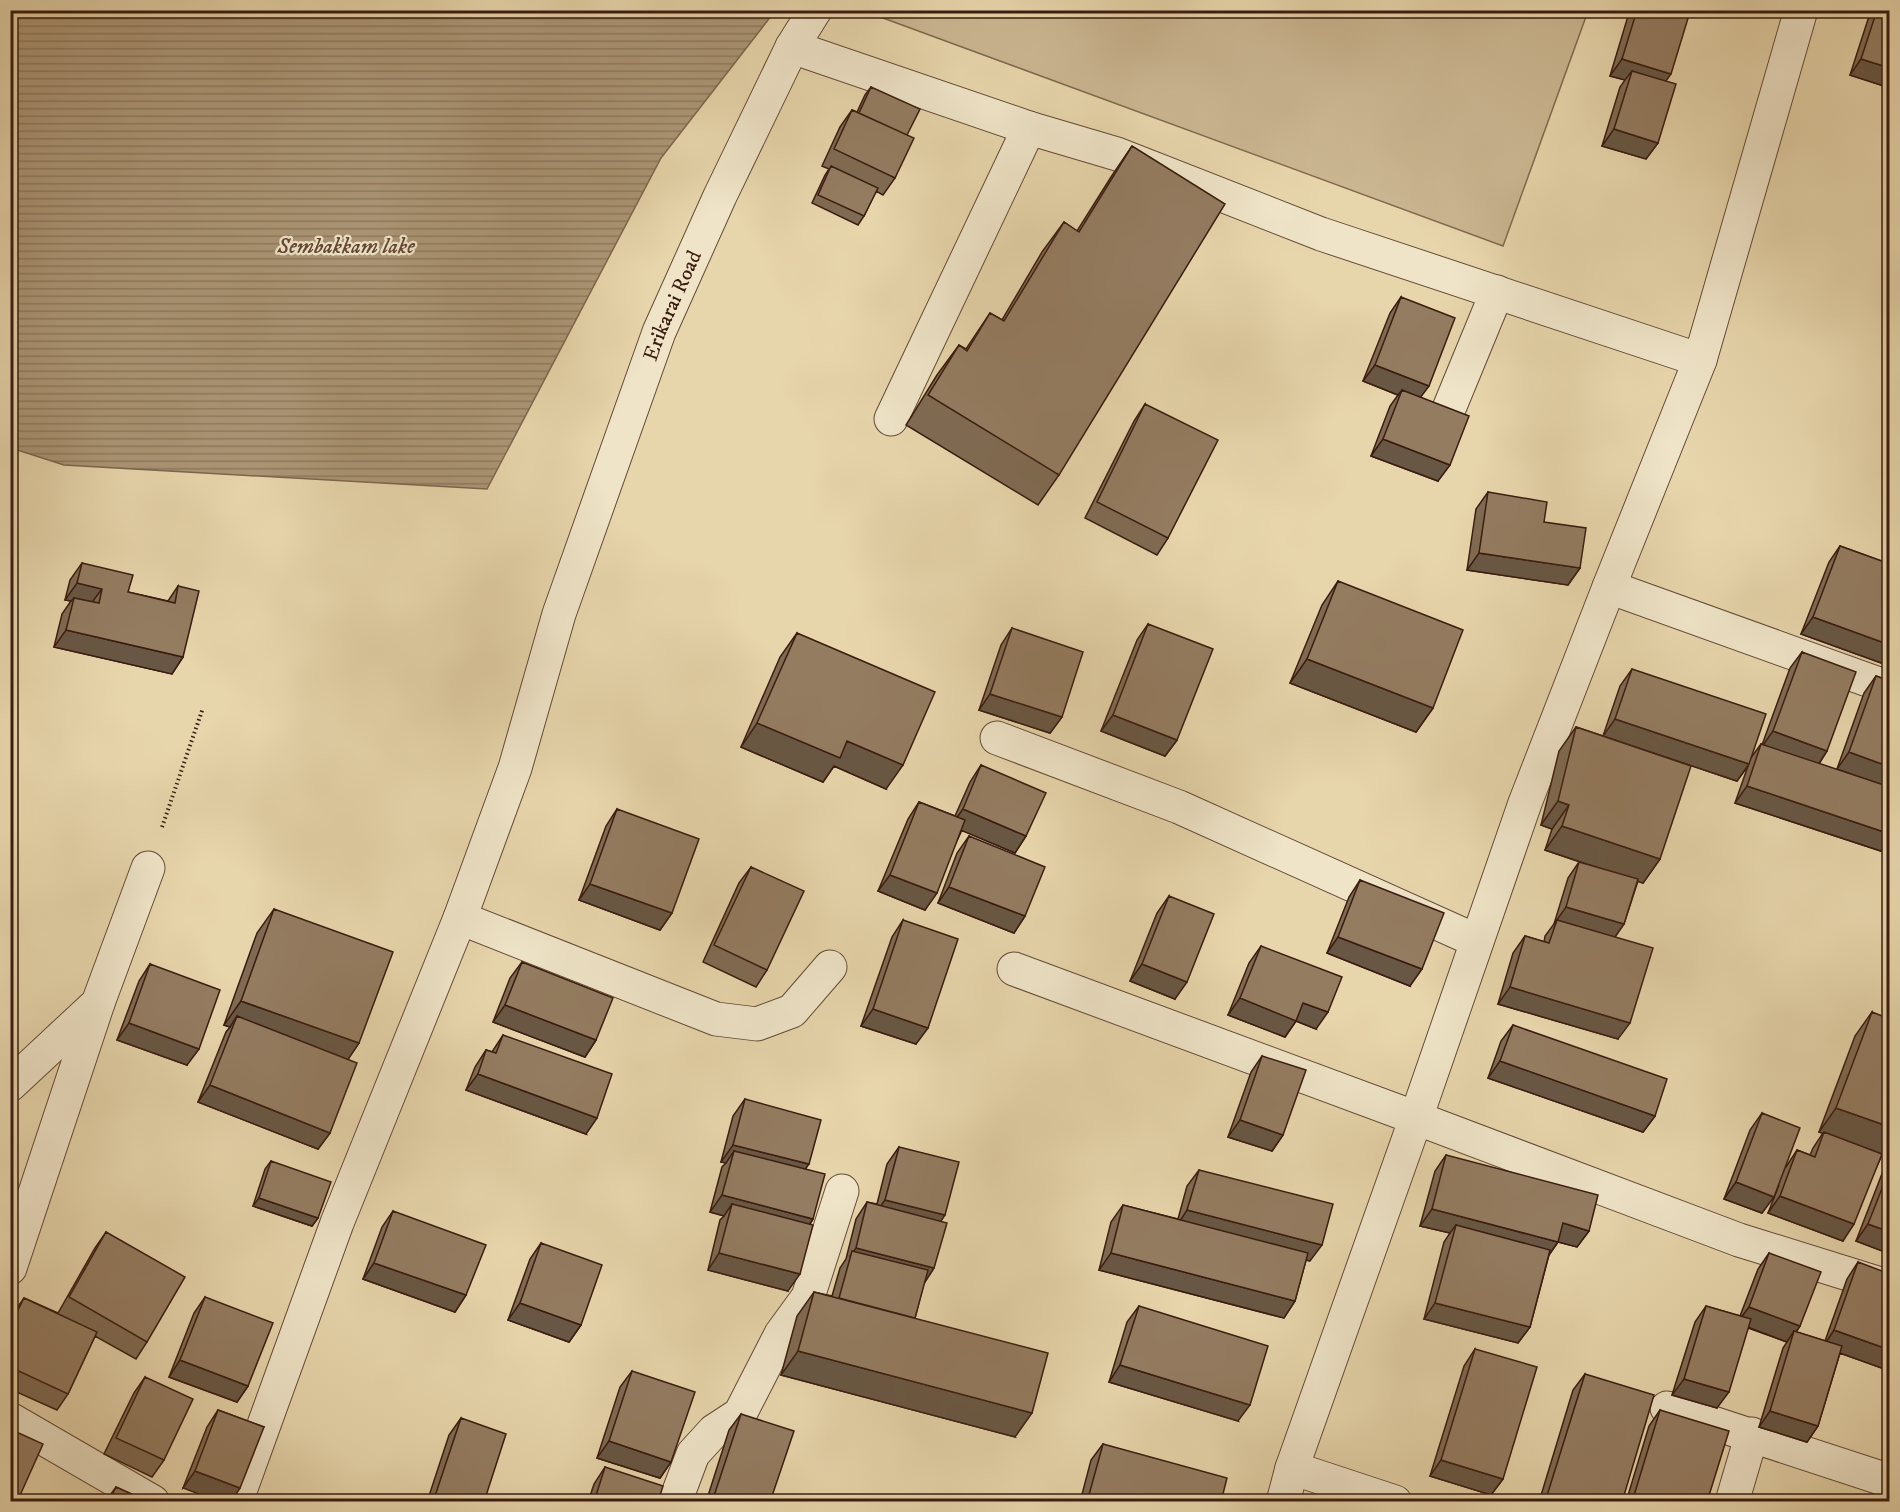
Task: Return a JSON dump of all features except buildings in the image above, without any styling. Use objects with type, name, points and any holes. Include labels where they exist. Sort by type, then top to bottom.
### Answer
[{"type":"street","name":"Erikarai Road","points":[[236,1502],[338,1223],[460,918],[515,768],[559,614],[659,332],[720,196],[792,46],[815,10]]},
{"type":"street","points":[[1283,1502],[1292,1468],[1525,803],[1700,360],[1801,10]]},
{"type":"street","points":[[792,46],[1029,128],[1118,154],[1321,234],[1700,360]]},
{"type":"street","points":[[891,419],[1029,128]]},
{"type":"street","points":[[1448,411],[1497,292]]},
{"type":"street","points":[[1609,586],[1890,688]]},
{"type":"street","points":[[997,738],[1179,807],[1477,941]]},
{"type":"street","points":[[10,1268],[98,1003],[148,868]]},
{"type":"street","points":[[460,918],[716,1019],[757,1024],[792,1011],[830,967]]},
{"type":"street","points":[[1014,969],[1738,1240],[1890,1287]]},
{"type":"street","points":[[10,1085],[98,1003]]},
{"type":"street","points":[[675,1502],[693,1454],[714,1431],[740,1414],[780,1334],[808,1298],[842,1191]]},
{"type":"street","points":[[1667,1408],[1890,1481]]},
{"type":"street","points":[[10,1419],[153,1502]]},
{"type":"street","points":[[1732,1502],[1752,1434]]},
{"type":"street","points":[[1292,1468],[1395,1502]]},
{"type":"path","points":[[148,868],[203,708]]},
{"type":"shaded area","points":[[864,11],[1588,11],[1503,246]]},
{"type":"water","name":"Sembakkam lake","points":[[10,11],[775,11],[661,158],[487,489],[64,465],[11,448]]}]
